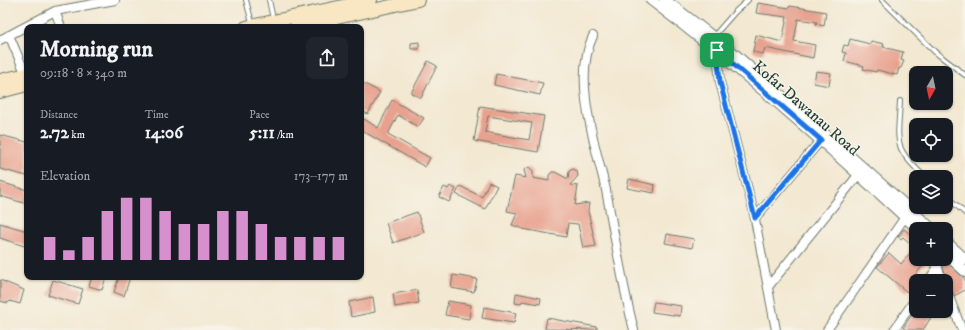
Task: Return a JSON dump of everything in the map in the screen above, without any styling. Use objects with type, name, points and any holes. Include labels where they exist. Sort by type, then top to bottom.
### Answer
[{"type":"main road","points":[[303,22],[371,0]]},
{"type":"main road","points":[[259,24],[274,21],[303,22],[418,0]]},
{"type":"main road","points":[[0,80],[24,78]]},
{"type":"main road","points":[[0,92],[24,80]]},
{"type":"street","points":[[31,24],[55,12],[115,0]]},
{"type":"street","name":"Kofar Dawanau Road","points":[[651,0],[717,50],[821,140],[910,222]]},
{"type":"street","name":"Kofar Dawanau Road","points":[[665,0],[713,37],[780,94],[924,222]]},
{"type":"street","points":[[55,12],[60,24]]},
{"type":"street","points":[[0,40],[24,28]]},
{"type":"street","points":[[9,35],[24,71]]},
{"type":"street","points":[[593,36],[588,49],[586,67],[586,108],[606,191],[620,269],[634,330]]},
{"type":"street","points":[[717,50],[720,82],[755,218],[776,330]]},
{"type":"street","points":[[755,218],[821,140]]},
{"type":"street","points":[[768,287],[859,174]]},
{"type":"street","points":[[827,330],[905,217]]},
{"type":"street","points":[[953,247],[964,256]]},
{"type":"street","points":[[953,260],[965,271]]},
{"type":"street","points":[[933,274],[938,267]]},
{"type":"street","points":[[938,267],[940,274]]},
{"type":"street","points":[[894,330],[909,308]]},
{"type":"street","points":[[953,308],[961,329]]},
{"type":"lane","points":[[246,0],[249,24]]},
{"type":"lane","points":[[269,0],[274,21]]},
{"type":"lane","points":[[713,37],[748,0]]},
{"type":"lane","points":[[882,0],[935,52],[965,76]]},
{"type":"lane","points":[[900,101],[898,141],[902,154],[918,170]]},
{"type":"lane","points":[[953,202],[965,213]]},
{"type":"building","points":[[758,3],[789,8],[790,6],[826,12],[824,26],[816,24],[817,22],[798,19],[794,41],[815,45],[813,58],[765,48],[763,54],[753,52],[756,35],[782,42],[787,17],[756,13]]},
{"type":"building","points":[[850,39],[870,44],[871,41],[884,44],[883,47],[903,52],[901,60],[904,61],[901,68],[899,68],[897,75],[877,70],[876,72],[863,69],[864,66],[844,61],[846,53],[842,52],[844,45],[848,46]]},
{"type":"building","points":[[419,42],[419,49],[411,49],[411,43]]},
{"type":"building","points":[[428,61],[437,66],[421,98],[411,93]]},
{"type":"building","points":[[816,71],[831,73],[829,86],[814,83]]},
{"type":"building","points":[[496,74],[543,83],[540,95],[494,85]]},
{"type":"building","points":[[364,84],[380,92],[368,114],[364,112]]},
{"type":"building","points":[[392,100],[424,118],[418,127],[398,115],[388,134],[430,158],[425,167],[364,132],[364,119],[378,128]]},
{"type":"building","points":[[480,106],[544,116],[538,152],[474,141]],"holes":[[[488,116],[532,123],[529,140],[485,132]]]},
{"type":"building","points":[[0,135],[24,141],[24,175],[0,169]]},
{"type":"building","points":[[529,167],[533,171],[533,178],[549,181],[549,175],[552,172],[555,172],[568,179],[569,171],[573,169],[577,171],[578,176],[570,185],[578,186],[575,205],[589,203],[588,211],[596,246],[583,248],[578,224],[568,223],[566,237],[523,229],[512,225],[517,213],[507,211],[515,176],[526,178],[524,170]]},
{"type":"building","points":[[629,179],[655,185],[654,193],[627,188]]},
{"type":"building","points":[[0,182],[24,189],[24,203],[0,196]]},
{"type":"building","points":[[489,182],[497,186],[485,209],[456,194],[460,186],[482,197]]},
{"type":"building","points":[[450,186],[456,189],[449,202],[439,197],[444,187],[448,189]]},
{"type":"building","points":[[417,212],[424,232],[393,243],[386,223]]},
{"type":"building","points":[[0,223],[24,230],[24,246],[0,238]]},
{"type":"building","points":[[904,229],[909,233],[909,242],[903,237],[901,239],[898,237]]},
{"type":"building","points":[[667,234],[694,239],[692,248],[665,243]]},
{"type":"building","points":[[889,253],[901,264],[909,254],[909,266],[922,266],[916,274],[909,274],[909,290],[907,292],[877,267]]},
{"type":"building","points":[[944,266],[950,266],[965,279],[965,290],[954,296],[953,274],[946,274],[943,268]]},
{"type":"building","points":[[453,275],[477,279],[474,292],[451,288]]},
{"type":"building","points":[[0,280],[24,290],[20,304],[10,301],[8,303],[0,301]]},
{"type":"building","points":[[53,280],[83,289],[78,304],[48,295]]},
{"type":"building","points":[[91,280],[105,280],[102,290],[89,286]]},
{"type":"building","points":[[118,280],[129,280],[124,296],[114,292]]},
{"type":"building","points":[[417,290],[419,303],[395,307],[393,294]]},
{"type":"building","points":[[516,293],[541,298],[540,304],[522,301],[521,304],[515,303]]},
{"type":"building","points":[[373,297],[375,312],[351,317],[349,302]]},
{"type":"building","points":[[448,301],[471,305],[469,319],[445,315]]},
{"type":"building","points":[[654,302],[681,306],[680,316],[652,312]]},
{"type":"building","points":[[484,307],[516,313],[514,323],[482,318]]},
{"type":"building","points":[[547,318],[597,327],[597,330],[545,329]]},
{"type":"building","points":[[909,318],[931,318],[923,330],[907,330],[903,328]]},
{"type":"route","points":[[717,50],[821,140],[755,218],[745,174],[720,82],[717,50]]}]
